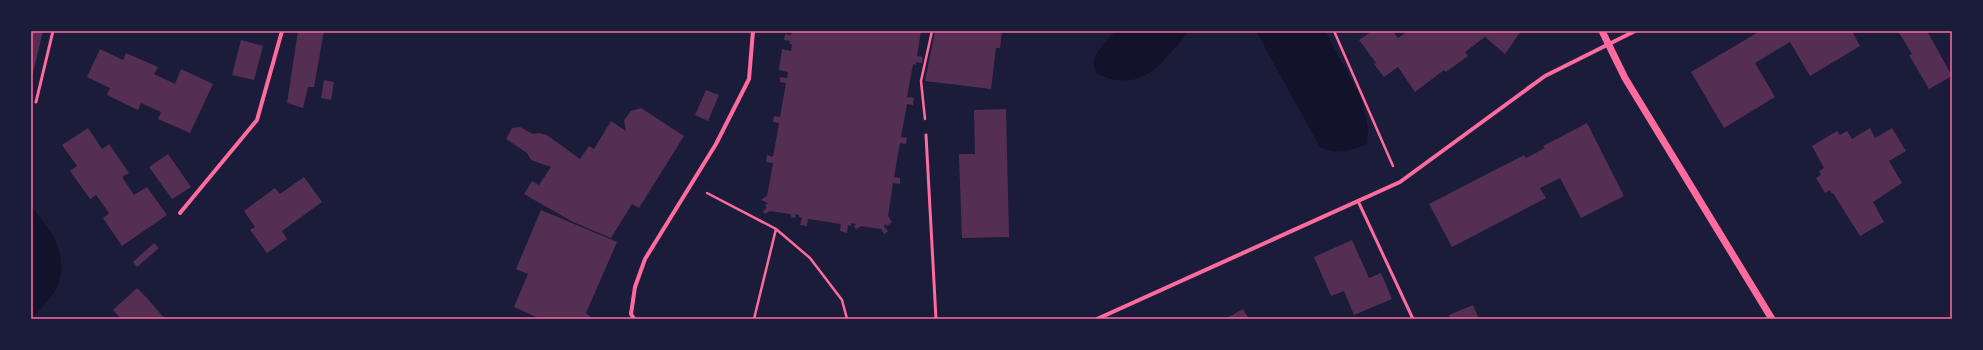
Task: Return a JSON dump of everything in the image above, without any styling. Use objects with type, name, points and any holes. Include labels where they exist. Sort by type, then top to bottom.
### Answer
[{"type":"street","points":[[180,213],[257,120],[282,31]]},
{"type":"street","points":[[634,319],[631,314],[634,287],[646,259],[716,144],[749,79],[753,31]]},
{"type":"street","points":[[1602,31],[1607,44],[1625,78],[1772,319]]},
{"type":"street","points":[[1097,319],[1400,182],[1545,76],[1635,31]]},
{"type":"lane","points":[[36,102],[53,31]]},
{"type":"lane","points":[[926,135],[936,319]]},
{"type":"lane","points":[[1358,201],[1413,319]]},
{"type":"path","points":[[926,135],[921,81],[932,31]]},
{"type":"path","points":[[1334,31],[1400,182]]},
{"type":"path","points":[[692,185],[776,229],[810,258],[842,300],[847,319]]},
{"type":"path","points":[[754,319],[776,229]]},
{"type":"shaded area","points":[[1117,31],[1189,31],[1170,54],[1150,72],[1140,78],[1127,80],[1113,79],[1097,74],[1094,67],[1094,60],[1098,51]]},
{"type":"shaded area","points":[[1256,31],[1325,31],[1362,99],[1368,130],[1367,144],[1355,149],[1344,151],[1332,151],[1320,147]]},
{"type":"shaded area","points":[[31,206],[55,239],[60,256],[61,267],[58,286],[40,311],[31,319]]},
{"type":"building","points":[[31,31],[43,31],[32,77],[31,77]]},
{"type":"building","points":[[298,31],[324,31],[314,87],[308,87],[303,108],[287,103]]},
{"type":"building","points":[[792,31],[921,31],[917,56],[923,57],[922,63],[916,62],[916,65],[913,64],[907,97],[914,98],[913,105],[907,104],[901,137],[907,138],[906,144],[900,143],[894,177],[900,178],[900,184],[893,183],[888,216],[892,222],[887,226],[885,223],[884,227],[888,231],[884,234],[881,229],[861,226],[856,229],[854,226],[856,224],[851,223],[851,226],[848,225],[847,233],[840,231],[841,224],[808,219],[807,226],[800,225],[802,218],[799,217],[799,215],[795,214],[796,217],[792,218],[790,214],[770,211],[765,214],[763,211],[767,208],[765,205],[768,203],[761,200],[767,196],[773,163],[766,162],[767,155],[773,157],[779,123],[773,122],[774,116],[780,117],[786,83],[780,82],[780,77],[787,78],[788,72],[779,70],[782,49],[791,51],[792,44],[789,44],[790,41],[784,40],[785,34],[791,35]]},
{"type":"building","points":[[935,31],[1002,31],[1000,48],[996,48],[991,89],[925,81]]},
{"type":"building","points":[[1372,31],[1393,31],[1398,38],[1408,31],[1521,31],[1505,54],[1485,37],[1465,52],[1468,56],[1446,72],[1444,70],[1415,92],[1398,67],[1384,77],[1374,64],[1376,63],[1359,40]]},
{"type":"building","points":[[1760,31],[1852,31],[1860,46],[1810,76],[1790,42],[1755,63],[1775,97],[1724,128],[1691,72]]},
{"type":"building","points":[[1898,31],[1927,31],[1952,76],[1929,89],[1909,55],[1912,54]]},
{"type":"building","points":[[241,40],[263,46],[254,80],[232,75]]},
{"type":"building","points":[[100,49],[123,60],[126,53],[158,67],[154,74],[175,84],[181,69],[213,84],[190,133],[158,119],[161,112],[141,103],[138,110],[107,95],[110,88],[87,77]]},
{"type":"building","points":[[324,80],[334,82],[331,100],[321,98]]},
{"type":"building","points":[[706,90],[719,95],[708,121],[695,115]]},
{"type":"building","points":[[641,108],[684,136],[639,208],[632,204],[611,238],[573,222],[524,194],[532,181],[539,185],[551,167],[531,160],[527,153],[506,139],[512,128],[520,127],[533,134],[539,133],[547,135],[580,159],[589,146],[594,149],[611,121],[626,131],[624,120],[631,111]]},
{"type":"building","points":[[1006,109],[1009,237],[962,238],[959,154],[975,154],[974,110]]},
{"type":"building","points":[[1587,123],[1624,196],[1581,218],[1560,178],[1540,188],[1546,198],[1452,247],[1429,204],[1524,155],[1526,158],[1545,148],[1543,146]]},
{"type":"building","points":[[88,128],[102,149],[109,144],[129,173],[122,177],[134,195],[147,187],[167,215],[122,246],[103,218],[109,213],[96,195],[90,199],[70,171],[77,166],[62,145]]},
{"type":"building","points":[[1870,128],[1875,138],[1892,128],[1906,151],[1889,161],[1902,183],[1873,202],[1884,222],[1860,236],[1833,193],[1832,194],[1830,190],[1825,193],[1816,178],[1821,175],[1819,171],[1824,168],[1812,146],[1837,131],[1840,135],[1847,131],[1852,139]]},
{"type":"building","points":[[168,154],[191,187],[172,199],[149,167]]},
{"type":"building","points":[[304,177],[322,202],[282,231],[287,239],[267,253],[250,230],[255,227],[244,211],[275,188],[280,194]]},
{"type":"building","points":[[541,210],[617,242],[586,313],[590,316],[589,319],[541,319],[514,307],[528,274],[516,269]]},
{"type":"building","points":[[1352,240],[1369,278],[1381,273],[1392,299],[1354,315],[1344,291],[1331,296],[1314,257]]},
{"type":"building","points":[[154,243],[159,248],[137,267],[133,262]]},
{"type":"building","points":[[137,288],[165,319],[121,319],[113,310]]},
{"type":"building","points":[[1473,305],[1479,319],[1451,319],[1449,315]]},
{"type":"building","points":[[1243,309],[1249,319],[1225,319]]}]
